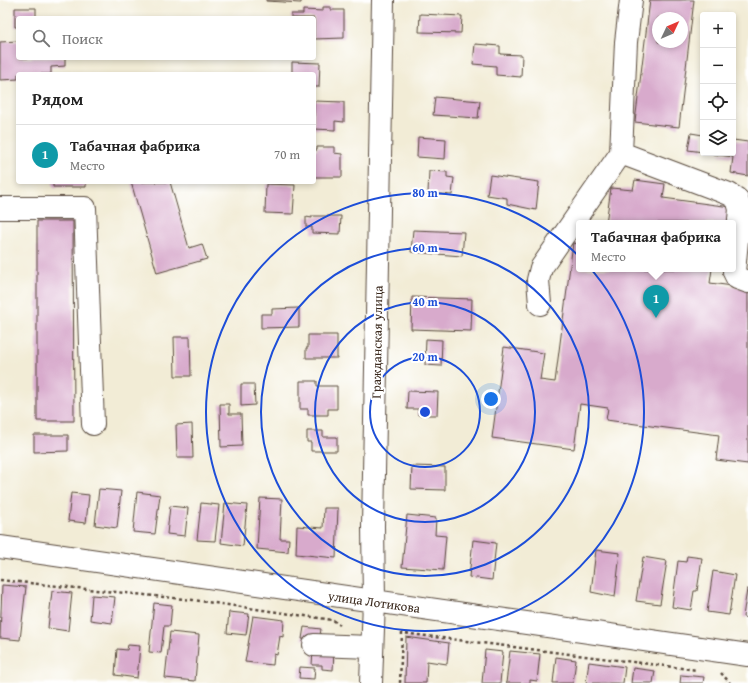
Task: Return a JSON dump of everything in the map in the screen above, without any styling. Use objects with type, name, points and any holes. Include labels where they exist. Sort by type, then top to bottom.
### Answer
[{"type":"street","name":"Гражданская улица","points":[[371,683],[374,601],[373,518],[383,0]]},
{"type":"street","points":[[540,304],[538,280],[541,268],[621,153],[626,42],[631,0]]},
{"type":"street","points":[[621,153],[729,194],[737,200],[740,209],[736,251]]},
{"type":"street","points":[[0,208],[85,208],[93,424]]},
{"type":"street","points":[[734,272],[737,278],[748,282]]},
{"type":"street","name":"улица Лотикова","points":[[0,547],[748,655]]},
{"type":"street","points":[[314,645],[372,647]]},
{"type":"path","points":[[0,580],[193,600],[333,620],[340,626]]},
{"type":"path","points":[[400,683],[402,633],[705,671]]},
{"type":"path","points":[[713,672],[728,674]]},
{"type":"path","points":[[721,673],[730,683]]},
{"type":"building","points":[[301,0],[301,3],[266,1]]},
{"type":"building","points":[[650,0],[694,0],[679,127],[635,122]]},
{"type":"building","points":[[323,7],[331,7],[331,10],[344,10],[344,38],[316,39],[316,16],[291,16],[291,14],[303,14],[303,10],[323,11]]},
{"type":"building","points":[[15,8],[36,8],[36,16],[16,16],[15,27]]},
{"type":"building","points":[[420,14],[462,16],[461,33],[419,32]]},
{"type":"building","points":[[16,41],[16,60],[65,60],[65,66],[51,67],[51,72],[16,72],[16,79],[0,80],[0,42]]},
{"type":"building","points":[[475,44],[500,46],[500,54],[522,55],[521,77],[496,75],[496,66],[473,64]]},
{"type":"building","points":[[292,62],[320,63],[319,87],[316,87],[316,72],[292,72]]},
{"type":"building","points":[[435,97],[480,101],[478,118],[433,115]]},
{"type":"building","points":[[316,101],[344,102],[344,122],[335,121],[335,130],[316,129]]},
{"type":"building","points":[[691,133],[700,134],[700,152],[688,150]]},
{"type":"building","points":[[418,137],[446,139],[445,159],[417,157]]},
{"type":"building","points":[[736,140],[748,142],[748,176],[731,173],[733,157],[726,156],[736,156]]},
{"type":"building","points":[[317,147],[334,147],[334,153],[342,154],[342,177],[316,177]]},
{"type":"building","points":[[429,171],[447,172],[447,177],[454,178],[452,195],[428,193]]},
{"type":"building","points":[[490,175],[539,182],[536,210],[507,204],[507,198],[487,195]]},
{"type":"building","points":[[635,180],[665,184],[663,198],[731,207],[729,220],[606,220],[611,188],[633,190]]},
{"type":"building","points":[[53,184],[86,184],[86,187],[53,187]]},
{"type":"building","points":[[132,184],[171,184],[189,248],[202,244],[207,259],[157,273]]},
{"type":"building","points":[[266,184],[295,185],[293,214],[265,213]]},
{"type":"building","points":[[312,216],[341,216],[340,234],[312,233],[312,227],[306,227],[306,217],[312,218]]},
{"type":"building","points":[[37,221],[73,221],[74,421],[37,421]]},
{"type":"building","points":[[413,230],[464,232],[462,256],[411,252]]},
{"type":"building","points":[[573,243],[576,244],[576,272],[712,272],[710,283],[748,288],[748,464],[716,460],[719,435],[606,420],[608,408],[580,404],[574,449],[492,438],[504,347],[544,353],[540,380],[555,382]]},
{"type":"building","points":[[412,297],[472,299],[471,331],[411,329]]},
{"type":"building","points":[[299,308],[299,327],[261,328],[261,314],[272,314],[272,309]]},
{"type":"building","points":[[308,335],[337,335],[337,358],[306,358]]},
{"type":"building","points":[[174,337],[190,337],[191,376],[175,376]]},
{"type":"building","points":[[426,339],[442,340],[441,366],[425,365]]},
{"type":"building","points":[[300,381],[317,381],[317,386],[337,386],[337,409],[328,409],[328,415],[308,415],[308,409],[300,409]]},
{"type":"building","points":[[241,384],[254,384],[255,405],[241,406]]},
{"type":"building","points":[[408,391],[438,392],[437,415],[418,415],[418,409],[407,409]]},
{"type":"building","points":[[220,404],[229,404],[229,414],[241,414],[242,446],[221,447]]},
{"type":"building","points":[[192,424],[193,458],[177,458],[176,425]]},
{"type":"building","points":[[307,431],[323,431],[323,437],[337,437],[337,451],[311,451],[311,442],[307,442]]},
{"type":"building","points":[[34,435],[68,435],[68,451],[34,452]]},
{"type":"building","points":[[412,466],[445,467],[445,490],[411,489]]},
{"type":"building","points":[[99,489],[121,491],[117,528],[95,525]]},
{"type":"building","points":[[137,492],[160,495],[155,534],[133,532]]},
{"type":"building","points":[[71,493],[89,495],[86,523],[68,521]]},
{"type":"building","points":[[260,498],[282,499],[280,539],[289,539],[288,552],[257,549]]},
{"type":"building","points":[[201,503],[219,505],[215,541],[197,540]]},
{"type":"building","points":[[225,503],[247,505],[243,546],[221,543]]},
{"type":"building","points":[[170,506],[188,508],[185,536],[167,534]]},
{"type":"building","points":[[324,508],[338,508],[336,558],[296,554],[297,526],[323,528]]},
{"type":"building","points":[[407,515],[436,518],[435,535],[446,536],[443,570],[402,567]]},
{"type":"building","points":[[473,540],[496,543],[492,580],[469,577]]},
{"type":"building","points":[[596,550],[620,553],[615,597],[591,592]]},
{"type":"building","points":[[687,556],[702,558],[697,591],[694,591],[691,610],[672,607],[678,561],[686,562]]},
{"type":"building","points":[[643,557],[667,561],[660,604],[636,601]]},
{"type":"building","points":[[713,571],[735,575],[729,615],[707,612]]},
{"type":"building","points":[[2,585],[26,587],[20,640],[0,638]]},
{"type":"building","points":[[748,589],[748,618],[743,617]]},
{"type":"building","points":[[52,591],[72,593],[68,631],[48,628]]},
{"type":"building","points":[[92,595],[115,597],[112,623],[90,620]]},
{"type":"building","points":[[154,603],[172,605],[170,626],[164,626],[161,653],[149,652]]},
{"type":"building","points":[[229,612],[249,614],[246,635],[227,633]]},
{"type":"building","points":[[253,616],[284,620],[283,637],[280,636],[277,655],[274,654],[273,665],[245,662]]},
{"type":"building","points":[[304,627],[321,629],[319,641],[302,639]]},
{"type":"building","points":[[170,632],[199,635],[195,681],[165,678]]},
{"type":"building","points":[[406,637],[449,643],[447,664],[427,661],[426,683],[405,683]]},
{"type":"building","points":[[128,645],[140,646],[137,678],[115,675],[117,649],[127,650]]},
{"type":"building","points":[[313,650],[334,651],[333,670],[322,669],[322,665],[312,665]]},
{"type":"building","points":[[485,650],[503,652],[500,683],[482,683]]},
{"type":"building","points":[[510,651],[540,654],[537,681],[530,680],[530,683],[506,683]]},
{"type":"building","points":[[556,657],[576,660],[573,683],[553,683]]},
{"type":"building","points":[[589,662],[625,667],[623,683],[586,683]]},
{"type":"building","points":[[300,667],[315,668],[314,679],[299,678]]},
{"type":"building","points":[[633,668],[655,671],[653,683],[631,683]]},
{"type":"building","points":[[681,675],[704,677],[703,683],[680,683]]},
{"type":"place","name":"Табачная фабрика","points":[[656,318]]}]
